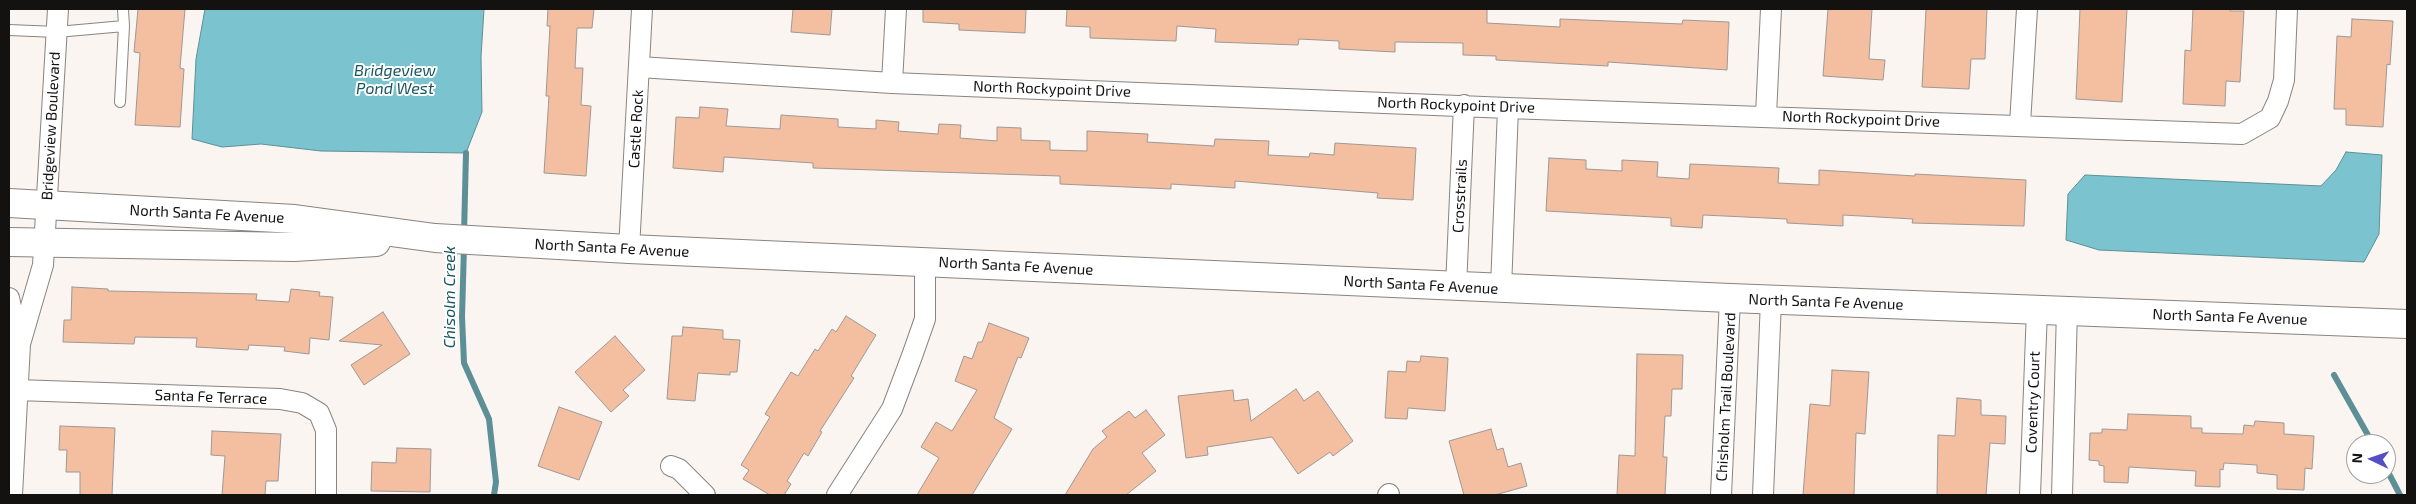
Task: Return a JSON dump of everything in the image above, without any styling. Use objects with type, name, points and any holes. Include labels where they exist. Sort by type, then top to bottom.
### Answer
[{"type":"main road","name":"North Santa Fe Avenue","points":[[9,203],[295,219],[435,238],[629,249],[1456,287],[2407,324]]},
{"type":"main road","name":"North Santa Fe Avenue","points":[[9,242],[294,247],[435,238]]},
{"type":"street","name":"Bridgeview Boulevard","points":[[20,344],[43,265],[58,9]]},
{"type":"street","name":"Castle Rock","points":[[629,249],[642,9]]},
{"type":"street","points":[[892,83],[896,9]]},
{"type":"street","points":[[1766,116],[1771,9]]},
{"type":"street","points":[[2020,124],[2027,9]]},
{"type":"street","name":"North Rockypoint Drive","points":[[639,67],[892,83],[1508,108],[2020,124],[2208,134],[2242,134],[2270,118],[2278,101],[2284,80],[2287,9]]},
{"type":"street","name":"Crosstrails","points":[[1456,287],[1464,105]]},
{"type":"street","points":[[1501,288],[1508,108]]},
{"type":"street","points":[[837,495],[892,409],[925,319],[925,262]]},
{"type":"street","points":[[9,298],[20,344],[12,495]]},
{"type":"street","name":"Chisholm Trail Boulevard","points":[[1721,495],[1730,298]]},
{"type":"street","points":[[1763,495],[1771,300]]},
{"type":"street","name":"Coventry Court","points":[[2030,495],[2036,309]]},
{"type":"street","name":"Coventry Court","points":[[2062,495],[2067,310]]},
{"type":"street","name":"Santa Fe Terrace","points":[[17,390],[280,399],[302,403],[319,413],[326,430],[326,495]]},
{"type":"street","points":[[671,466],[679,469],[705,495]]},
{"type":"lane","points":[[120,102],[124,26],[123,9]]},
{"type":"lane","points":[[9,30],[57,32],[124,26]]},
{"type":"water","name":"Bridgeview Pond West","points":[[205,9],[484,9],[481,57],[482,112],[466,153],[321,151],[261,144],[222,147],[192,139],[196,59]]},
{"type":"water","points":[[2346,152],[2382,155],[2379,234],[2364,262],[2099,250],[2066,240],[2068,194],[2085,175],[2321,186],[2336,170]]},
{"type":"building","points":[[138,9],[185,9],[180,68],[184,69],[180,127],[135,125],[140,53],[134,52]]},
{"type":"building","points":[[548,9],[594,9],[592,28],[577,28],[575,68],[583,68],[581,105],[591,106],[586,176],[544,173],[549,96],[546,96],[550,26],[547,26]]},
{"type":"building","points":[[793,9],[832,9],[830,35],[791,32]]},
{"type":"building","points":[[923,9],[1026,9],[1025,33],[959,30],[959,24],[923,22]]},
{"type":"building","points":[[1067,9],[1487,9],[1487,23],[1560,27],[1560,19],[1682,24],[1683,20],[1729,22],[1727,70],[1608,62],[1608,66],[1496,60],[1496,56],[1463,55],[1463,43],[1395,42],[1395,52],[1339,49],[1339,41],[1299,39],[1298,45],[1215,42],[1216,29],[1177,26],[1176,41],[1090,38],[1090,27],[1066,26]]},
{"type":"building","points":[[1828,9],[1872,9],[1869,59],[1885,60],[1883,80],[1823,76]]},
{"type":"building","points":[[1926,9],[1987,9],[1985,59],[1971,59],[1969,89],[1922,87]]},
{"type":"building","points":[[2080,9],[2127,9],[2122,102],[2076,99]]},
{"type":"building","points":[[2193,9],[2244,11],[2240,82],[2226,81],[2225,106],[2183,104],[2185,50],[2191,51]]},
{"type":"building","points":[[2352,19],[2393,21],[2390,65],[2387,64],[2383,127],[2346,125],[2346,109],[2334,109],[2337,36],[2351,37]]},
{"type":"building","points":[[700,107],[728,109],[726,126],[780,129],[781,115],[838,119],[838,127],[876,129],[876,120],[899,122],[898,131],[938,134],[939,124],[961,125],[960,138],[997,141],[997,127],[1021,128],[1021,140],[1050,141],[1050,150],[1087,151],[1087,131],[1148,134],[1147,142],[1214,146],[1215,139],[1269,141],[1268,155],[1309,157],[1310,153],[1334,155],[1335,143],[1416,148],[1413,200],[1377,198],[1378,193],[1235,181],[1235,188],[1171,184],[1171,189],[1060,184],[1060,176],[813,168],[813,163],[724,157],[723,172],[673,168],[676,117],[699,118]]},
{"type":"building","points":[[1549,158],[1586,160],[1586,169],[1622,171],[1622,160],[1658,162],[1657,177],[1689,179],[1690,164],[1779,168],[1778,183],[1819,185],[1819,170],[2026,180],[2024,226],[1912,223],[1913,219],[1843,215],[1843,226],[1787,223],[1787,219],[1703,215],[1702,228],[1671,226],[1671,218],[1546,211]]},
{"type":"building","points":[[72,287],[108,289],[108,291],[257,294],[256,300],[289,302],[291,289],[320,292],[319,296],[333,297],[329,340],[310,338],[309,354],[284,351],[285,347],[249,345],[248,350],[196,347],[197,338],[135,337],[134,344],[63,342],[64,320],[71,320]]},
{"type":"building","points":[[383,312],[410,354],[364,385],[351,365],[382,345],[339,341]]},
{"type":"building","points":[[846,316],[876,335],[851,376],[854,378],[820,431],[822,432],[808,456],[804,453],[787,481],[791,484],[784,495],[770,495],[743,479],[749,470],[741,465],[770,417],[765,414],[791,372],[798,376],[815,349],[818,351],[832,329],[836,332]]},
{"type":"building","points":[[989,323],[1029,338],[1021,358],[1018,357],[994,418],[1012,429],[972,495],[917,495],[939,458],[921,447],[936,422],[952,431],[977,390],[955,381],[964,356],[972,359],[978,342],[982,342]]},
{"type":"building","points":[[683,327],[723,330],[723,339],[740,340],[737,372],[730,372],[730,375],[698,373],[695,401],[667,399],[672,336],[682,336]]},
{"type":"building","points":[[615,336],[645,370],[623,390],[629,396],[611,412],[575,372]]},
{"type":"building","points":[[1637,354],[1683,355],[1682,389],[1672,389],[1671,416],[1665,416],[1663,457],[1667,457],[1665,495],[1617,495],[1619,455],[1635,456]]},
{"type":"building","points":[[1421,356],[1448,358],[1445,411],[1408,408],[1407,419],[1385,418],[1388,371],[1406,372],[1407,361],[1420,362]]},
{"type":"building","points":[[1832,370],[1869,372],[1865,434],[1856,433],[1854,495],[1803,495],[1810,404],[1830,406]]},
{"type":"building","points":[[1296,389],[1304,401],[1318,391],[1353,441],[1333,456],[1330,452],[1298,474],[1272,437],[1207,447],[1208,455],[1186,458],[1178,396],[1233,390],[1234,401],[1248,399],[1251,421]]},
{"type":"building","points":[[1957,398],[1981,400],[1981,415],[2006,416],[2005,444],[1990,443],[1986,495],[1937,495],[1938,435],[1955,436]]},
{"type":"building","points":[[559,407],[602,422],[579,480],[538,466]]},
{"type":"building","points":[[1146,410],[1165,435],[1142,453],[1156,471],[1126,495],[1065,495],[1093,449],[1107,437],[1102,431],[1129,411],[1135,418]]},
{"type":"building","points":[[2128,414],[2191,416],[2191,428],[2202,428],[2202,433],[2243,434],[2244,425],[2254,426],[2255,421],[2284,423],[2284,434],[2314,436],[2312,469],[2305,468],[2304,490],[2277,489],[2277,475],[2257,473],[2257,465],[2224,463],[2223,470],[2220,469],[2220,487],[2195,486],[2196,471],[2129,467],[2128,483],[2104,482],[2104,466],[2099,465],[2099,461],[2089,460],[2090,433],[2102,433],[2102,429],[2127,430]]},
{"type":"building","points":[[60,426],[115,428],[112,495],[80,495],[80,472],[66,472],[67,450],[59,450]]},
{"type":"building","points":[[1491,429],[1497,450],[1503,448],[1508,467],[1521,463],[1527,486],[1495,495],[1464,495],[1449,441]]},
{"type":"building","points":[[212,431],[281,434],[278,481],[266,481],[265,495],[222,495],[225,456],[211,455]]},
{"type":"building","points":[[397,448],[431,449],[430,492],[371,491],[372,462],[396,463]]},
{"type":"waterway","name":"Chisolm Creek","points":[[464,234],[466,153]]},
{"type":"waterway","name":"Chisolm Creek","points":[[464,247],[462,317],[464,363],[489,419],[496,482],[494,495]]},
{"type":"waterway","points":[[2334,375],[2367,434]]},
{"type":"waterway","points":[[2394,484],[2400,495]]}]
